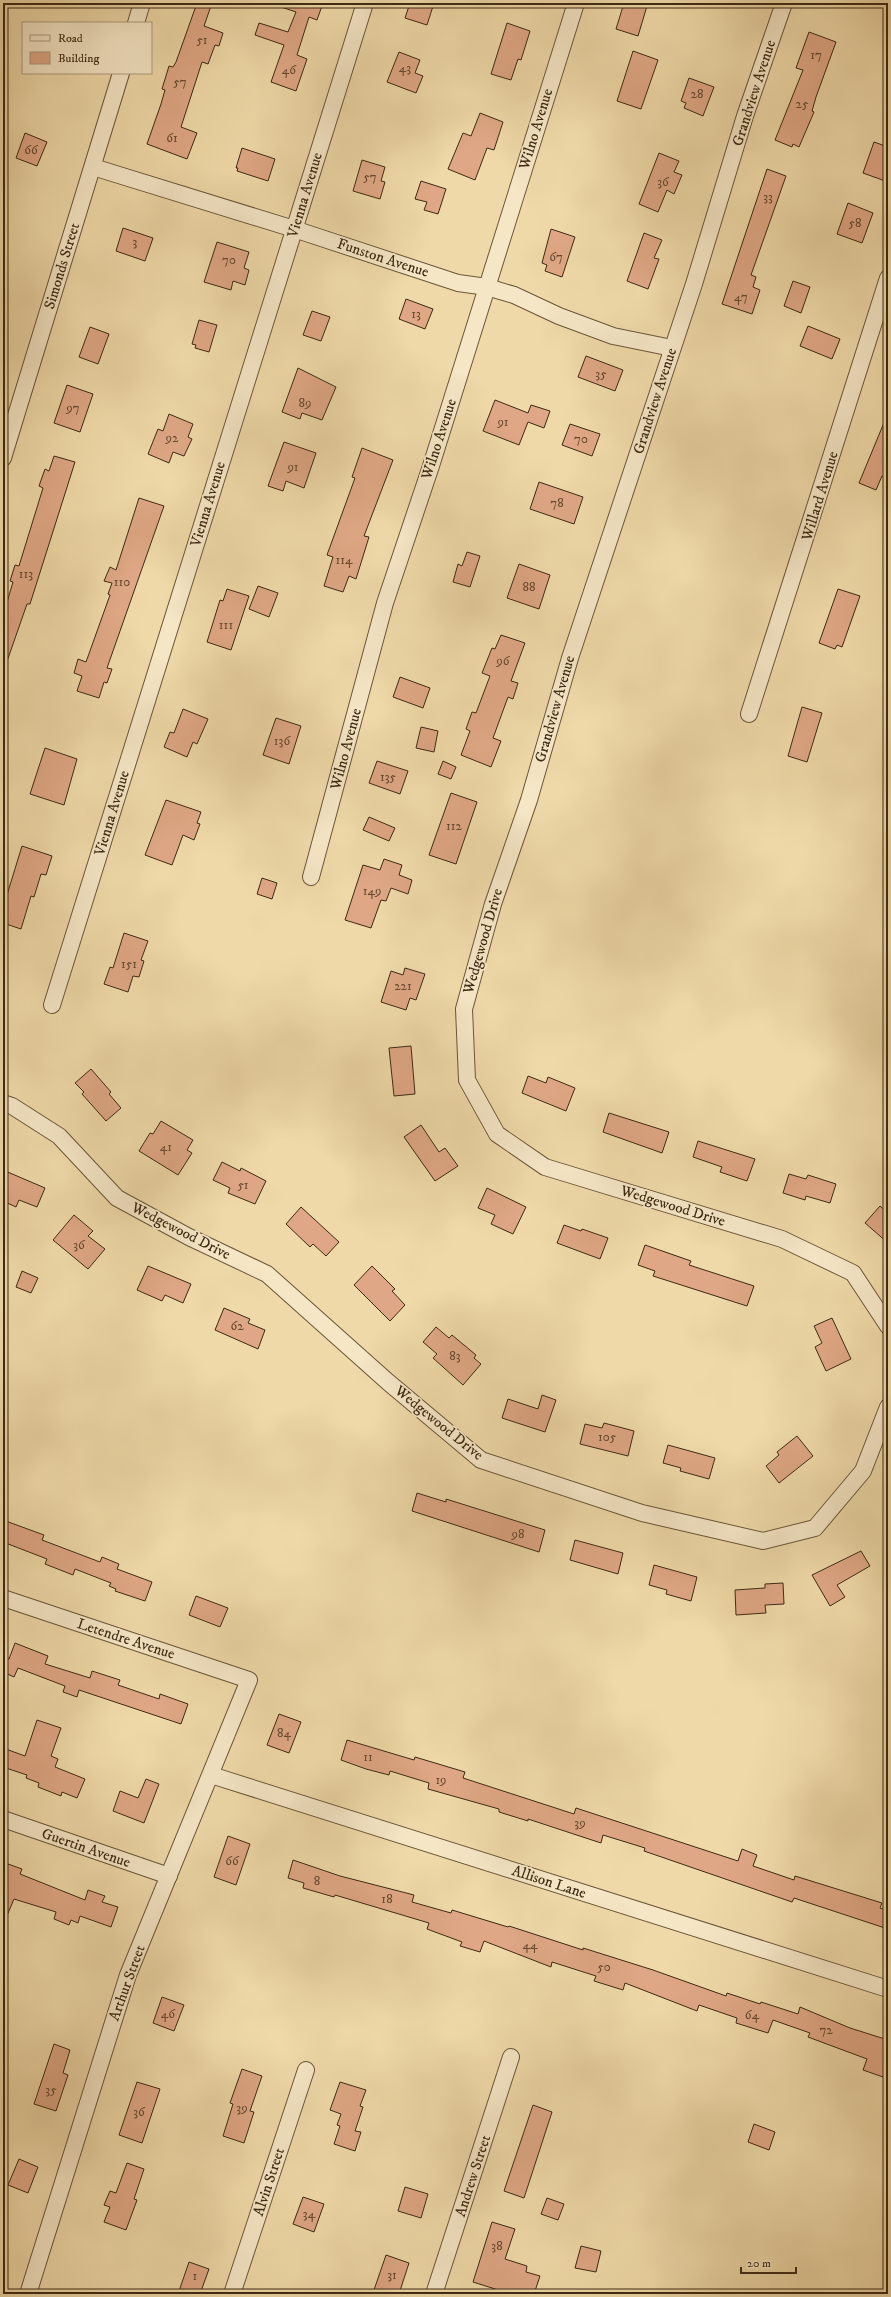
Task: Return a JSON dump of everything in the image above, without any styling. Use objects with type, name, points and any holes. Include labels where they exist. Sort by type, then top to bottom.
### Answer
[{"type":"street","points":[[136,22],[142,3]]},
{"type":"street","name":"Vienna Avenue","points":[[52,1005],[365,3]]},
{"type":"street","name":"Wilno Avenue","points":[[311,877],[385,603],[487,287],[576,3]]},
{"type":"street","name":"Grandview Avenue","points":[[529,800],[570,658],[672,348],[745,116],[784,3]]},
{"type":"street","name":"Simonds Street","points":[[3,458],[121,74]]},
{"type":"street","name":"Funston Avenue","points":[[93,167],[294,229],[458,283],[487,287],[514,295],[558,316],[613,336],[672,348]]},
{"type":"street","name":"Willard Avenue","points":[[749,714],[888,278]]},
{"type":"street","name":"Wedgewood Drive","points":[[529,800],[493,904],[464,1009],[467,1080],[497,1134],[545,1167],[782,1239],[853,1273],[888,1326]]},
{"type":"street","name":"Wedgewood Drive","points":[[3,1103],[12,1106],[59,1136],[117,1198],[189,1237],[267,1274],[481,1460],[642,1512],[763,1541],[815,1528],[863,1471],[888,1407]]},
{"type":"street","name":"Letendre Avenue","points":[[3,1598],[249,1680]]},
{"type":"street","name":"Arthur Street","points":[[28,2294],[128,1975],[249,1680]]},
{"type":"street","name":"Allison Lane","points":[[210,1775],[888,1989]]},
{"type":"street","name":"Guertin Avenue","points":[[3,1819],[169,1876]]},
{"type":"street","name":"Andrew Street","points":[[434,2294],[511,2057]]},
{"type":"street","name":"Alvin Street","points":[[232,2294],[306,2070]]},
{"type":"building","points":[[197,3],[212,3],[204,26],[223,33],[219,46],[215,45],[208,64],[202,62],[181,127],[197,133],[187,159],[147,144],[165,90],[162,89],[169,66],[173,67],[176,62]]},
{"type":"building","points":[[275,3],[323,3],[317,20],[309,17],[297,55],[307,59],[296,91],[271,82],[284,45],[255,35],[259,23],[288,32],[296,12],[275,5]]},
{"type":"building","points":[[410,3],[434,3],[427,25],[405,18]]},
{"type":"building","points":[[624,3],[639,3],[647,6],[638,36],[616,29]]},
{"type":"building","points":[[507,23],[530,31],[521,60],[518,59],[511,80],[491,74]]},
{"type":"building","points":[[809,32],[836,42],[816,97],[812,111],[814,112],[799,147],[793,144],[792,147],[775,140],[803,70],[796,68]]},
{"type":"building","points":[[633,51],[658,60],[641,109],[617,101]]},
{"type":"building","points":[[399,52],[420,60],[415,73],[423,76],[416,93],[387,82]]},
{"type":"building","points":[[689,78],[714,87],[703,116],[684,108],[686,103],[681,101]]},
{"type":"building","points":[[480,113],[503,122],[494,150],[487,148],[475,180],[448,169],[463,133],[471,136]]},
{"type":"building","points":[[25,133],[47,142],[37,166],[16,158]]},
{"type":"building","points":[[874,142],[888,147],[888,182],[863,173]]},
{"type":"building","points":[[242,148],[275,159],[268,181],[237,171],[238,168],[236,168]]},
{"type":"building","points":[[659,153],[679,161],[674,172],[682,175],[674,194],[667,190],[658,212],[639,204]]},
{"type":"building","points":[[362,160],[385,167],[381,181],[385,182],[380,199],[353,191]]},
{"type":"building","points":[[767,169],[786,176],[751,275],[756,277],[753,287],[760,290],[752,314],[722,304]]},
{"type":"building","points":[[421,181],[446,189],[438,214],[424,210],[427,202],[415,199]]},
{"type":"building","points":[[848,203],[873,213],[862,243],[837,234]]},
{"type":"building","points":[[123,228],[153,238],[145,261],[116,251]]},
{"type":"building","points":[[551,229],[575,237],[562,277],[545,271],[547,265],[542,263]]},
{"type":"building","points":[[644,233],[662,240],[654,258],[659,259],[648,289],[627,281]]},
{"type":"building","points":[[217,242],[249,252],[244,268],[249,270],[245,285],[233,281],[231,290],[204,282]]},
{"type":"building","points":[[793,281],[810,287],[801,313],[784,306]]},
{"type":"building","points":[[406,299],[433,309],[425,329],[399,319]]},
{"type":"building","points":[[312,311],[330,317],[321,341],[303,335]]},
{"type":"building","points":[[199,320],[217,325],[209,352],[195,348],[196,345],[192,344]]},
{"type":"building","points":[[808,326],[840,339],[832,359],[800,346]]},
{"type":"building","points":[[90,327],[109,334],[98,364],[79,357]]},
{"type":"building","points":[[586,356],[623,370],[615,391],[578,377]]},
{"type":"building","points":[[298,368],[336,387],[322,420],[302,413],[300,419],[282,412]]},
{"type":"building","points":[[67,385],[93,394],[80,432],[54,423]]},
{"type":"building","points":[[495,400],[528,413],[531,405],[550,411],[544,428],[528,422],[519,445],[483,431]]},
{"type":"building","points":[[888,413],[888,478],[882,476],[876,490],[859,483]]},
{"type":"building","points":[[169,414],[193,424],[188,437],[192,439],[184,456],[173,452],[169,463],[148,454],[158,429],[163,431]]},
{"type":"building","points":[[570,424],[600,434],[592,456],[562,445]]},
{"type":"building","points":[[284,442],[316,453],[304,488],[286,481],[283,491],[268,486]]},
{"type":"building","points":[[362,448],[393,460],[364,536],[369,537],[356,579],[349,576],[343,592],[324,586],[333,557],[327,555],[355,478],[352,477]]},
{"type":"building","points":[[54,456],[75,462],[30,604],[27,604],[5,667],[3,666],[3,616],[13,582],[10,581],[15,565],[19,566],[43,488],[39,486],[45,469],[49,471]]},
{"type":"building","points":[[539,482],[583,497],[574,524],[530,509]]},
{"type":"building","points":[[139,498],[164,506],[107,668],[112,669],[107,683],[104,682],[99,698],[77,691],[82,676],[74,673],[78,659],[86,662],[110,595],[108,594],[112,583],[104,581],[110,567],[116,570]]},
{"type":"building","points":[[467,552],[480,556],[470,587],[453,582],[458,564],[462,566]]},
{"type":"building","points":[[519,564],[550,575],[539,609],[507,598]]},
{"type":"building","points":[[258,586],[278,593],[269,617],[249,609]]},
{"type":"building","points":[[227,589],[249,596],[231,650],[207,642],[220,600],[223,601]]},
{"type":"building","points":[[838,589],[860,596],[842,647],[837,645],[835,649],[819,643]]},
{"type":"building","points":[[501,635],[525,643],[511,681],[518,683],[513,699],[508,697],[493,738],[501,741],[491,767],[461,755],[470,731],[466,729],[472,712],[476,713],[490,676],[482,673],[492,648],[495,649]]},
{"type":"building","points":[[400,677],[430,688],[423,708],[393,697]]},
{"type":"building","points":[[802,707],[822,713],[807,762],[788,756]]},
{"type":"building","points":[[183,709],[208,719],[197,744],[193,742],[187,757],[164,747],[170,732],[174,733]]},
{"type":"building","points":[[276,718],[301,726],[289,764],[263,755]]},
{"type":"building","points":[[421,727],[438,731],[434,752],[416,748]]},
{"type":"building","points":[[45,748],[77,759],[64,805],[30,794]]},
{"type":"building","points":[[377,761],[408,771],[400,794],[369,783]]},
{"type":"building","points":[[443,761],[456,767],[451,779],[438,774]]},
{"type":"building","points":[[451,793],[477,802],[456,864],[429,855]]},
{"type":"building","points":[[166,800],[201,812],[197,823],[200,824],[194,840],[183,835],[172,865],[145,855]]},
{"type":"building","points":[[369,817],[395,828],[389,841],[363,830]]},
{"type":"building","points":[[22,846],[52,856],[46,875],[41,874],[34,897],[31,896],[21,929],[3,923],[3,908]]},
{"type":"building","points":[[384,859],[402,865],[399,875],[412,880],[408,894],[391,888],[386,901],[381,900],[371,928],[345,920],[363,865],[380,870]]},
{"type":"building","points":[[262,878],[277,883],[272,899],[257,894]]},
{"type":"building","points":[[124,933],[148,941],[141,960],[144,961],[139,977],[133,976],[128,992],[104,984],[110,967],[113,968]]},
{"type":"building","points":[[405,968],[425,974],[416,1000],[410,998],[406,1010],[381,1002],[391,971],[403,975]]},
{"type":"building","points":[[411,1046],[415,1094],[394,1096],[389,1048]]},
{"type":"building","points":[[91,1069],[111,1092],[109,1094],[121,1108],[106,1121],[82,1094],[84,1092],[75,1083]]},
{"type":"building","points":[[528,1076],[546,1083],[548,1077],[575,1088],[566,1111],[522,1093]]},
{"type":"building","points":[[609,1113],[669,1132],[662,1153],[603,1132]]},
{"type":"building","points":[[161,1121],[193,1140],[187,1150],[192,1153],[178,1175],[139,1151],[150,1133],[153,1134]]},
{"type":"building","points":[[421,1125],[439,1152],[445,1148],[458,1166],[435,1181],[404,1137]]},
{"type":"building","points":[[698,1141],[755,1159],[747,1181],[720,1172],[722,1167],[693,1157]]},
{"type":"building","points":[[222,1162],[240,1171],[241,1168],[266,1181],[255,1204],[228,1193],[230,1188],[213,1180]]},
{"type":"building","points":[[3,1170],[45,1188],[37,1207],[19,1200],[16,1207],[3,1201]]},
{"type":"building","points":[[789,1174],[806,1179],[808,1175],[836,1184],[830,1203],[806,1196],[805,1200],[783,1193]]},
{"type":"building","points":[[487,1188],[526,1207],[513,1234],[491,1224],[495,1215],[478,1208]]},
{"type":"building","points":[[880,1206],[888,1213],[888,1243],[865,1223]]},
{"type":"building","points":[[301,1207],[339,1242],[326,1256],[313,1244],[310,1247],[286,1224]]},
{"type":"building","points":[[74,1215],[93,1231],[88,1236],[105,1249],[88,1269],[53,1240]]},
{"type":"building","points":[[564,1225],[581,1231],[582,1229],[608,1238],[600,1259],[557,1243]]},
{"type":"building","points":[[645,1245],[691,1261],[689,1265],[754,1286],[747,1306],[653,1276],[655,1271],[638,1265]]},
{"type":"building","points":[[148,1266],[191,1284],[183,1303],[165,1295],[162,1301],[137,1290]]},
{"type":"building","points":[[372,1266],[395,1289],[392,1291],[405,1305],[390,1321],[354,1285]]},
{"type":"building","points":[[22,1271],[38,1278],[31,1293],[16,1287]]},
{"type":"building","points":[[224,1308],[250,1319],[248,1323],[265,1330],[258,1349],[215,1330]]},
{"type":"building","points":[[832,1318],[851,1359],[826,1371],[815,1347],[822,1343],[814,1326]]},
{"type":"building","points":[[436,1327],[449,1338],[452,1335],[476,1355],[474,1358],[481,1364],[463,1385],[433,1358],[437,1354],[423,1342]]},
{"type":"building","points":[[542,1395],[556,1400],[545,1432],[502,1418],[508,1399],[538,1409]]},
{"type":"building","points":[[604,1423],[634,1431],[628,1456],[580,1444],[585,1424],[602,1428]]},
{"type":"building","points":[[797,1436],[813,1456],[779,1483],[766,1466],[779,1455],[777,1452]]},
{"type":"building","points":[[668,1445],[715,1458],[709,1479],[680,1471],[681,1468],[663,1463]]},
{"type":"building","points":[[417,1493],[446,1502],[446,1499],[545,1530],[539,1552],[412,1511]]},
{"type":"building","points":[[3,1520],[44,1535],[42,1540],[100,1562],[102,1557],[119,1564],[117,1569],[152,1582],[145,1601],[115,1591],[116,1589],[109,1586],[111,1583],[75,1569],[73,1575],[45,1564],[47,1559],[3,1542]]},
{"type":"building","points":[[575,1540],[623,1553],[618,1574],[570,1560]]},
{"type":"building","points":[[861,1551],[870,1566],[837,1585],[845,1597],[830,1606],[812,1575]]},
{"type":"building","points":[[654,1565],[697,1577],[691,1601],[666,1594],[667,1590],[649,1585]]},
{"type":"building","points":[[783,1583],[784,1604],[765,1605],[766,1613],[736,1615],[735,1590],[765,1588],[765,1584]]},
{"type":"building","points":[[196,1596],[228,1608],[220,1627],[189,1615]]},
{"type":"building","points":[[15,1643],[48,1656],[45,1664],[90,1678],[92,1671],[120,1680],[118,1685],[159,1699],[160,1694],[188,1704],[181,1724],[79,1690],[77,1697],[63,1692],[65,1686],[18,1668],[14,1677],[3,1672],[3,1657],[9,1659]]},
{"type":"building","points":[[279,1714],[301,1722],[289,1753],[267,1745]]},
{"type":"building","points":[[37,1720],[61,1728],[51,1756],[58,1759],[55,1767],[85,1779],[77,1798],[62,1792],[61,1796],[38,1787],[39,1783],[26,1778],[27,1775],[3,1767],[3,1748],[25,1756]]},
{"type":"building","points":[[347,1740],[414,1760],[415,1757],[465,1772],[463,1778],[574,1814],[576,1808],[738,1861],[742,1849],[757,1855],[753,1866],[794,1880],[795,1876],[882,1903],[880,1908],[888,1911],[888,1929],[794,1898],[792,1902],[644,1851],[645,1848],[603,1835],[601,1843],[528,1819],[528,1821],[499,1812],[499,1809],[428,1789],[429,1783],[390,1771],[389,1775],[366,1769],[341,1760]]},
{"type":"building","points":[[146,1779],[159,1784],[144,1823],[113,1811],[120,1791],[138,1798]]},
{"type":"building","points":[[228,1836],[250,1844],[236,1885],[214,1877]]},
{"type":"building","points":[[293,1860],[340,1876],[414,1895],[412,1902],[451,1913],[452,1910],[508,1927],[509,1926],[583,1950],[583,1948],[653,1970],[726,1996],[727,1993],[798,2014],[800,2007],[850,2028],[888,2040],[888,2063],[883,2077],[863,2070],[867,2059],[808,2037],[810,2033],[773,2020],[768,2033],[736,2023],[737,2018],[699,2005],[697,2011],[625,1983],[623,1990],[594,1981],[596,1976],[552,1962],[551,1967],[484,1941],[480,1952],[460,1946],[462,1942],[427,1929],[429,1923],[335,1895],[334,1897],[303,1888],[304,1883],[288,1878]]},
{"type":"building","points":[[8,1864],[22,1869],[20,1874],[85,1900],[88,1890],[105,1896],[102,1902],[118,1907],[111,1927],[80,1916],[78,1923],[71,1920],[69,1925],[54,1919],[56,1912],[14,1899],[3,1925],[3,1879]]},
{"type":"building","points":[[162,1997],[184,2005],[174,2031],[153,2023]]},
{"type":"building","points":[[54,2044],[70,2050],[63,2073],[68,2075],[56,2111],[34,2104]]},
{"type":"building","points":[[242,2069],[262,2076],[250,2111],[254,2112],[244,2143],[223,2136],[233,2104],[230,2103]]},
{"type":"building","points":[[137,2082],[160,2089],[142,2143],[119,2135]]},
{"type":"building","points":[[340,2082],[366,2090],[360,2106],[363,2107],[355,2131],[361,2132],[355,2151],[334,2144],[340,2126],[337,2125],[341,2114],[330,2110]]},
{"type":"building","points":[[533,2105],[552,2112],[524,2198],[504,2191]]},
{"type":"building","points":[[754,2124],[775,2132],[769,2150],[748,2142]]},
{"type":"building","points":[[19,2159],[38,2167],[28,2193],[8,2185]]},
{"type":"building","points":[[127,2163],[144,2169],[134,2199],[137,2200],[126,2230],[104,2222],[110,2207],[104,2205],[110,2191],[116,2193]]},
{"type":"building","points":[[405,2187],[428,2194],[421,2218],[398,2211]]},
{"type":"building","points":[[303,2197],[324,2204],[314,2232],[293,2224]]},
{"type":"building","points":[[547,2198],[564,2204],[558,2220],[541,2214]]},
{"type":"building","points":[[492,2222],[515,2229],[505,2259],[527,2266],[526,2272],[540,2276],[534,2294],[511,2294],[473,2282]]},
{"type":"building","points":[[581,2246],[601,2251],[596,2272],[575,2268]]},
{"type":"building","points":[[386,2255],[409,2263],[399,2294],[388,2294],[374,2290]]},
{"type":"building","points":[[189,2262],[209,2269],[200,2294],[178,2294]]}]
